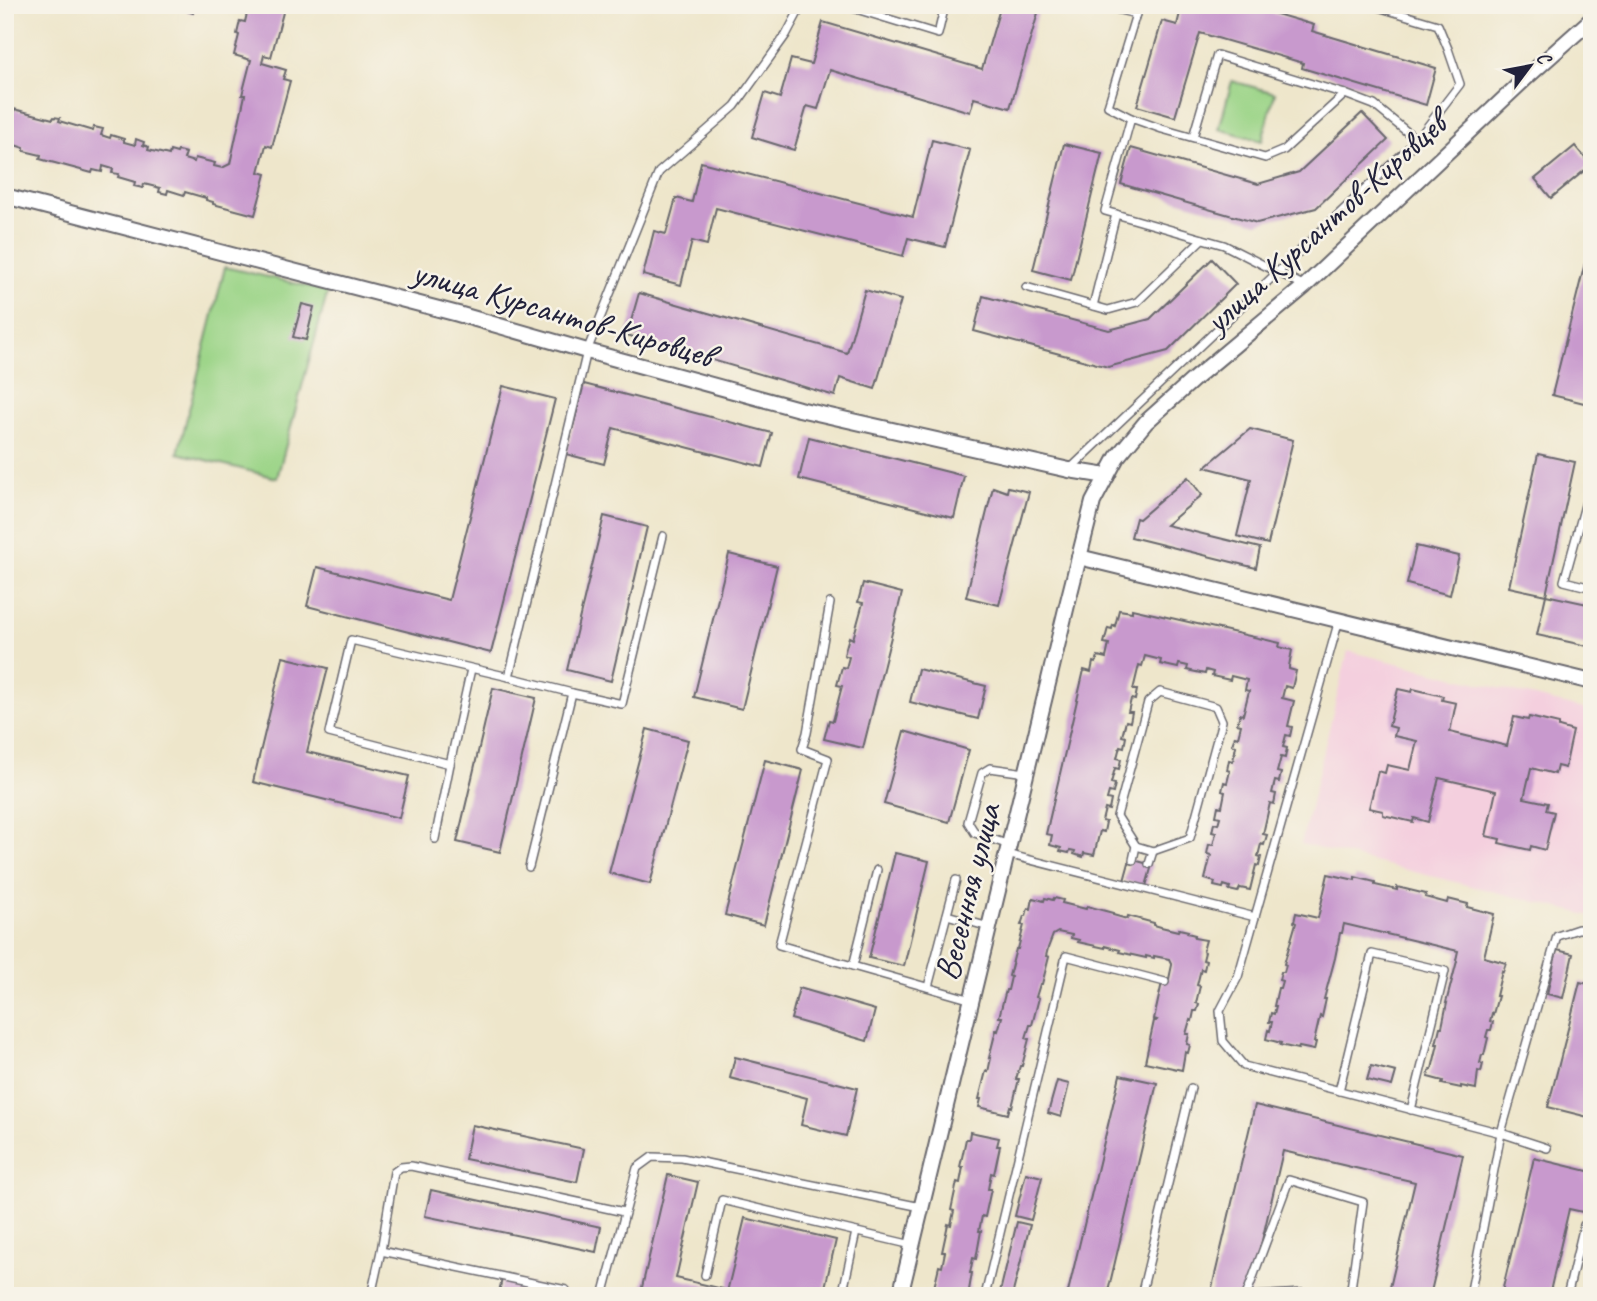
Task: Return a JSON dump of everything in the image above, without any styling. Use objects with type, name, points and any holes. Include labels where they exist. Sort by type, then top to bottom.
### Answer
[{"type":"street","name":"улица Курсантов-Кировцев","points":[[1093,502],[1117,457],[1146,422],[1305,286],[1592,19]]},
{"type":"street","name":"улица Курсантов-Кировцев","points":[[5,196],[458,314],[799,410],[1107,476]]},
{"type":"street","name":"Весенняя улица","points":[[900,1296],[1093,502]]},
{"type":"street","points":[[1079,557],[1592,682]]},
{"type":"lane","points":[[509,677],[587,351],[659,172],[735,106],[786,35],[802,5]]},
{"type":"lane","points":[[843,5],[938,34],[945,5]]},
{"type":"lane","points":[[1099,5],[1136,14]]},
{"type":"lane","points":[[1140,5],[1108,106],[1131,118],[1265,158],[1284,150],[1345,93]]},
{"type":"lane","points":[[1069,470],[1417,140],[1460,84],[1438,25],[1371,5]]},
{"type":"lane","points":[[1193,137],[1217,55],[1345,93],[1374,105],[1417,140]]},
{"type":"lane","points":[[1131,118],[1105,211],[1224,245],[1305,286]]},
{"type":"lane","points":[[1093,306],[1116,214]]},
{"type":"lane","points":[[1026,288],[1108,310],[1137,302],[1202,239]]},
{"type":"lane","points":[[1592,480],[1564,582],[1592,588]]},
{"type":"lane","points":[[450,765],[329,733],[351,640],[622,704],[663,536]]},
{"type":"lane","points":[[830,603],[803,749],[828,759],[779,944],[972,1000]]},
{"type":"lane","points":[[1339,621],[1238,977],[1220,1011],[1223,1041],[1244,1066],[1547,1147]]},
{"type":"lane","points":[[435,839],[471,669]]},
{"type":"lane","points":[[1160,692],[1216,707],[1222,721],[1190,838],[1153,851],[1136,846],[1117,816],[1148,702],[1160,692]]},
{"type":"lane","points":[[529,867],[572,693]]},
{"type":"lane","points":[[1027,773],[990,768],[982,773],[968,822],[975,833],[1008,850],[1255,917]]},
{"type":"lane","points":[[1133,860],[1136,846]]},
{"type":"lane","points":[[1149,864],[1153,851]]},
{"type":"lane","points":[[853,966],[877,870]]},
{"type":"lane","points":[[929,988],[956,880]]},
{"type":"lane","points":[[947,915],[989,927]]},
{"type":"lane","points":[[1470,1296],[1501,1133],[1557,936],[1578,929],[1592,929]]},
{"type":"lane","points":[[1339,1091],[1372,954],[1445,971],[1411,1110]]},
{"type":"lane","points":[[985,1296],[1066,956],[1165,982]]},
{"type":"lane","points":[[1141,1296],[1191,1088]]},
{"type":"lane","points":[[603,1296],[637,1168],[652,1157],[682,1158],[922,1207]]},
{"type":"lane","points":[[371,1296],[394,1172],[401,1167],[411,1166],[624,1212]]},
{"type":"lane","points":[[1246,1296],[1289,1180],[1363,1202],[1349,1296]]},
{"type":"lane","points":[[705,1275],[722,1200],[913,1245]]},
{"type":"lane","points":[[1567,1296],[1584,1225]]},
{"type":"lane","points":[[842,1296],[856,1232]]},
{"type":"lane","points":[[381,1251],[566,1290],[565,1296]]},
{"type":"lane","points":[[1254,1296],[1334,1296]]},
{"type":"shaded area","points":[[1348,651],[1592,711],[1592,916],[1301,844]]},
{"type":"green space","points":[[1232,81],[1275,93],[1262,141],[1219,129]]},
{"type":"green space","points":[[225,267],[328,291],[277,478],[178,453]]},
{"type":"building","points":[[168,5],[195,5],[193,13]]},
{"type":"building","points":[[249,5],[285,5],[271,57],[264,55],[262,63],[286,70],[283,79],[290,81],[272,147],[266,145],[259,172],[266,174],[255,215],[213,204],[206,198],[185,192],[184,195],[168,190],[167,194],[159,192],[160,188],[144,184],[143,188],[134,186],[135,182],[118,177],[119,174],[112,173],[113,169],[103,166],[102,172],[93,170],[92,173],[40,159],[41,155],[24,151],[24,148],[15,145],[14,150],[5,148],[5,109],[14,109],[53,119],[60,118],[59,121],[93,131],[94,127],[103,129],[101,135],[110,138],[111,135],[135,145],[136,139],[144,142],[143,145],[149,147],[148,150],[169,155],[170,151],[186,153],[184,159],[194,162],[195,158],[215,163],[214,166],[222,168],[230,164],[251,60],[234,55],[240,21],[245,22]]},
{"type":"building","points":[[1001,5],[1012,5],[1038,13],[1010,108],[974,98],[970,112],[830,70],[818,109],[807,106],[794,150],[752,137],[765,93],[780,98],[791,59],[811,64],[823,22],[982,69]]},
{"type":"building","points":[[1182,5],[1246,5],[1314,25],[1312,31],[1436,68],[1426,105],[1302,68],[1303,63],[1200,33],[1175,117],[1137,106],[1162,21],[1177,25]]},
{"type":"building","points":[[1362,113],[1388,140],[1316,208],[1257,223],[1121,184],[1131,148],[1258,184],[1299,172]]},
{"type":"building","points":[[932,140],[970,150],[945,247],[908,238],[903,256],[716,208],[707,245],[692,241],[681,285],[643,275],[654,231],[666,234],[676,198],[692,202],[701,162],[913,217]]},
{"type":"building","points":[[1064,144],[1102,153],[1071,280],[1033,270]]},
{"type":"building","points":[[1575,146],[1591,165],[1551,198],[1535,179]]},
{"type":"building","points":[[1212,259],[1236,284],[1168,351],[1108,367],[974,331],[983,296],[1109,330],[1150,319]]},
{"type":"building","points":[[1585,263],[1592,265],[1592,405],[1552,395]]},
{"type":"building","points":[[865,290],[901,300],[875,389],[840,378],[835,396],[627,335],[639,293],[847,353]]},
{"type":"building","points":[[302,304],[314,307],[306,340],[293,337]]},
{"type":"building","points":[[584,384],[772,433],[763,467],[613,428],[604,464],[566,454]]},
{"type":"building","points":[[503,386],[555,399],[491,653],[307,606],[317,567],[449,600]]},
{"type":"building","points":[[1250,429],[1293,440],[1268,544],[1237,536],[1251,479],[1205,467]]},
{"type":"building","points":[[809,437],[964,476],[954,518],[799,479]]},
{"type":"building","points":[[1538,454],[1575,462],[1546,595],[1509,587]]},
{"type":"building","points":[[1188,477],[1202,495],[1166,525],[1260,548],[1256,568],[1131,537],[1136,518],[1139,519]]},
{"type":"building","points":[[993,487],[1007,492],[1008,487],[1029,492],[999,605],[966,597]]},
{"type":"building","points":[[604,516],[647,527],[611,681],[567,670]]},
{"type":"building","points":[[1416,546],[1459,556],[1450,595],[1407,584]]},
{"type":"building","points":[[729,554],[777,566],[742,709],[694,697]]},
{"type":"building","points":[[863,583],[902,593],[863,748],[824,739],[829,720],[833,721],[842,686],[837,685],[842,667],[846,668],[849,657],[844,655],[849,637],[853,639],[863,603],[858,602]]},
{"type":"building","points":[[1546,595],[1592,605],[1592,647],[1537,635]]},
{"type":"building","points":[[1132,609],[1280,643],[1279,647],[1292,650],[1289,669],[1296,671],[1292,688],[1285,686],[1282,698],[1294,701],[1288,726],[1292,727],[1290,736],[1286,735],[1283,747],[1287,748],[1285,758],[1281,757],[1277,772],[1281,773],[1279,782],[1275,781],[1272,793],[1276,794],[1274,804],[1270,803],[1263,834],[1267,835],[1264,845],[1261,844],[1259,866],[1256,865],[1250,890],[1229,890],[1230,887],[1214,886],[1215,882],[1205,879],[1211,855],[1207,854],[1209,844],[1213,845],[1216,833],[1212,832],[1214,823],[1218,824],[1220,817],[1216,816],[1218,806],[1222,807],[1224,782],[1227,783],[1230,771],[1227,770],[1229,760],[1233,761],[1236,746],[1232,745],[1235,736],[1238,737],[1241,725],[1237,724],[1240,714],[1243,715],[1249,691],[1245,690],[1247,680],[1231,676],[1230,680],[1212,676],[1213,672],[1206,670],[1205,674],[1187,670],[1188,666],[1179,664],[1178,668],[1160,664],[1161,660],[1145,656],[1142,666],[1139,665],[1133,690],[1137,690],[1135,700],[1131,699],[1128,712],[1132,712],[1130,722],[1126,721],[1122,736],[1126,737],[1124,747],[1120,746],[1117,758],[1121,759],[1119,769],[1115,768],[1111,783],[1115,784],[1113,793],[1109,792],[1107,799],[1111,800],[1109,810],[1105,809],[1102,821],[1106,822],[1104,832],[1100,831],[1094,855],[1084,853],[1083,857],[1074,854],[1075,851],[1060,851],[1061,848],[1050,845],[1052,835],[1046,834],[1084,670],[1091,672],[1093,662],[1096,663],[1098,656],[1106,658],[1109,644],[1104,643],[1108,628],[1115,626],[1119,610],[1132,612]]},
{"type":"building","points":[[283,657],[328,668],[307,752],[409,776],[399,818],[253,782]]},
{"type":"building","points":[[918,669],[986,686],[978,719],[910,702]]},
{"type":"building","points":[[493,688],[536,698],[500,852],[457,842]]},
{"type":"building","points":[[1398,689],[1412,692],[1413,689],[1443,696],[1442,700],[1456,703],[1450,732],[1507,746],[1514,717],[1528,720],[1529,717],[1559,724],[1559,727],[1573,731],[1565,768],[1557,766],[1555,774],[1531,768],[1524,798],[1548,803],[1546,810],[1554,812],[1545,850],[1531,846],[1530,850],[1499,843],[1500,839],[1486,836],[1496,791],[1439,778],[1428,822],[1414,818],[1413,822],[1383,815],[1383,811],[1369,808],[1378,771],[1385,773],[1387,765],[1410,770],[1417,741],[1394,736],[1396,728],[1389,726]]},
{"type":"building","points":[[647,729],[688,740],[650,884],[609,873]]},
{"type":"building","points":[[904,731],[969,750],[949,822],[884,804]]},
{"type":"building","points":[[765,760],[803,770],[764,925],[725,915]]},
{"type":"building","points":[[895,853],[929,861],[904,966],[869,958]]},
{"type":"building","points":[[1130,859],[1152,865],[1146,886],[1124,881]]},
{"type":"building","points":[[1328,874],[1355,880],[1355,877],[1375,882],[1375,885],[1426,894],[1425,897],[1447,903],[1448,899],[1494,914],[1484,957],[1506,963],[1490,1021],[1493,1022],[1491,1030],[1488,1030],[1486,1037],[1488,1038],[1480,1063],[1483,1064],[1481,1072],[1478,1071],[1476,1089],[1442,1084],[1443,1081],[1428,1077],[1458,951],[1344,924],[1314,1050],[1280,1045],[1281,1043],[1266,1039],[1282,981],[1279,980],[1281,972],[1284,972],[1296,923],[1296,913],[1318,918]]},
{"type":"building","points":[[1033,898],[1044,901],[1045,898],[1063,900],[1062,903],[1086,909],[1087,906],[1127,919],[1128,916],[1161,927],[1188,931],[1187,933],[1195,935],[1194,938],[1206,940],[1203,960],[1206,961],[1197,985],[1200,986],[1196,1003],[1199,1004],[1186,1034],[1189,1034],[1187,1044],[1190,1045],[1188,1053],[1185,1052],[1182,1070],[1145,1062],[1154,1021],[1157,1020],[1154,1019],[1163,978],[1169,979],[1172,965],[1169,959],[1154,956],[1146,958],[1119,952],[1120,950],[1105,946],[1078,942],[1079,940],[1071,938],[1072,935],[1058,932],[1053,935],[1048,948],[1046,956],[1049,957],[1036,997],[1039,998],[1026,1038],[1029,1039],[1016,1079],[1019,1079],[1012,1107],[1010,1106],[1008,1114],[979,1107],[996,1030],[998,1031],[1002,1017],[999,1017],[1008,990],[1009,976],[1024,925],[1021,925],[1028,908],[1031,909]]},
{"type":"building","points":[[1557,950],[1573,954],[1563,998],[1547,994]]},
{"type":"building","points":[[1591,973],[1592,1118],[1548,1107],[1580,982],[1588,984]]},
{"type":"building","points":[[799,988],[875,1010],[867,1041],[791,1019]]},
{"type":"building","points":[[735,1057],[857,1088],[846,1136],[801,1125],[807,1098],[730,1078]]},
{"type":"building","points":[[1371,1066],[1396,1072],[1392,1086],[1367,1080]]},
{"type":"building","points":[[1120,1075],[1157,1083],[1107,1296],[1067,1296]]},
{"type":"building","points":[[1057,1081],[1069,1084],[1061,1117],[1048,1113]]},
{"type":"building","points":[[1255,1105],[1463,1155],[1430,1296],[1388,1296],[1415,1182],[1283,1151],[1249,1296],[1210,1296]]},
{"type":"building","points":[[472,1125],[584,1149],[577,1182],[465,1159]]},
{"type":"building","points":[[970,1132],[999,1138],[997,1146],[1000,1146],[994,1174],[991,1173],[988,1189],[991,1189],[985,1217],[982,1216],[968,1296],[936,1296],[937,1293],[933,1292],[939,1266],[942,1267],[945,1252],[942,1252],[948,1224],[951,1225],[954,1211],[951,1210],[957,1182],[960,1183],[963,1167],[960,1167]]},
{"type":"building","points":[[1534,1158],[1592,1172],[1592,1214],[1569,1209],[1549,1296],[1501,1296]]},
{"type":"building","points":[[1026,1173],[1042,1177],[1031,1220],[1015,1216]]},
{"type":"building","points":[[668,1175],[698,1182],[676,1278],[723,1289],[721,1296],[640,1296]]},
{"type":"building","points":[[431,1190],[601,1227],[596,1252],[425,1216]]},
{"type":"building","points":[[745,1218],[836,1240],[823,1296],[726,1296]]},
{"type":"building","points":[[1017,1222],[1030,1225],[1012,1296],[999,1296]]},
{"type":"building","points":[[502,1279],[543,1288],[542,1296],[498,1296]]}]
